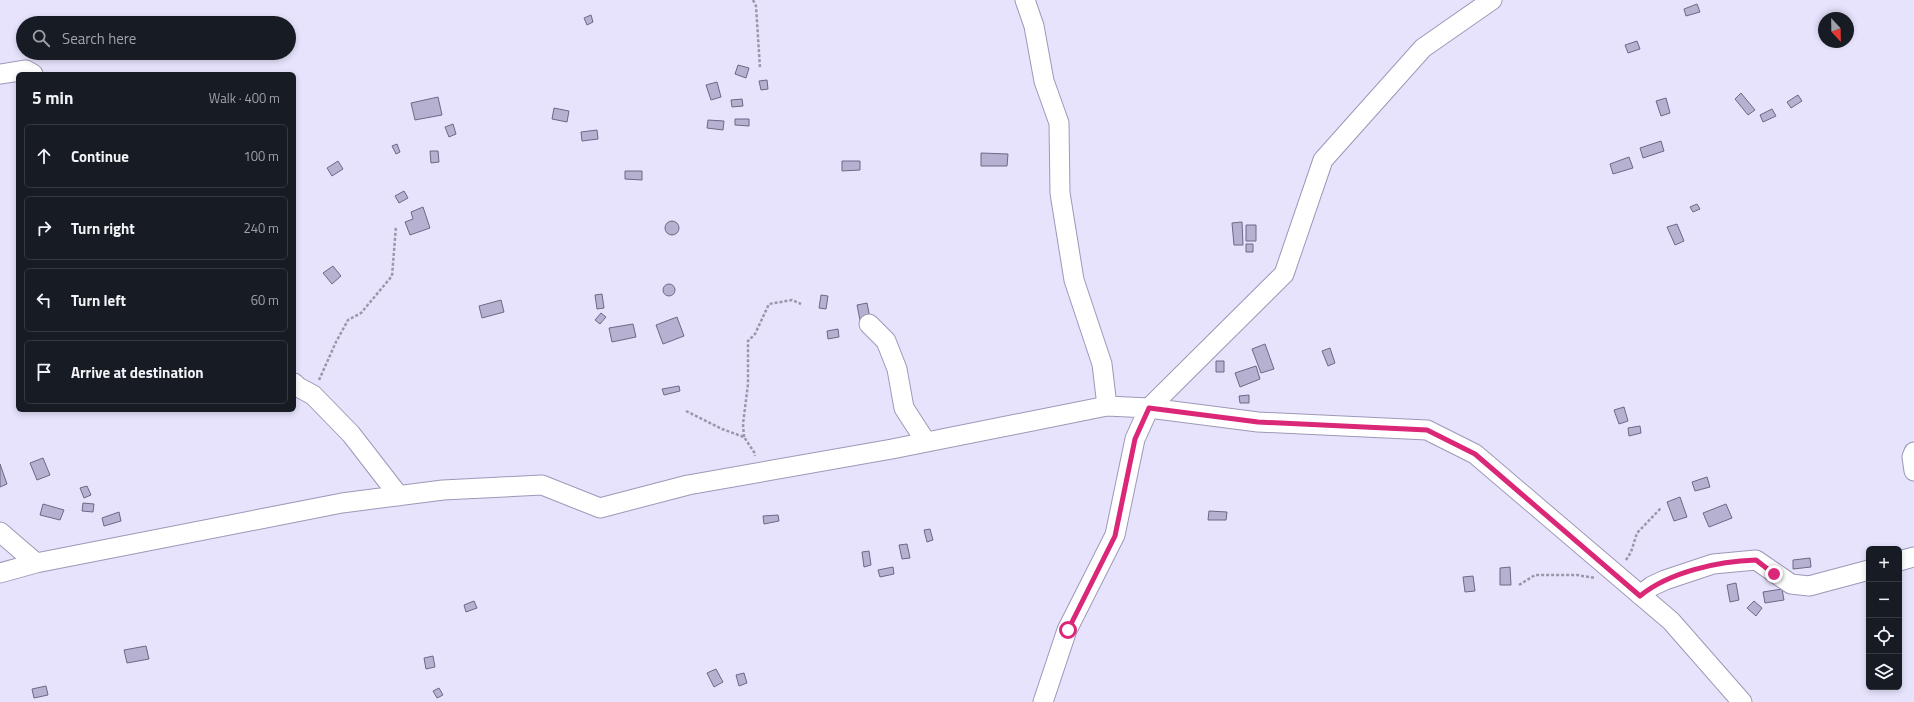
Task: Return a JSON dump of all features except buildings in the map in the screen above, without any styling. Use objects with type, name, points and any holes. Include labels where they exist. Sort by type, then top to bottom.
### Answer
[{"type":"street","points":[[1026,0],[1034,26],[1044,81],[1059,123],[1060,193],[1074,280],[1102,364],[1107,406]]},
{"type":"street","points":[[1043,702],[1068,630],[1115,536],[1135,439],[1149,408],[1284,274],[1323,160],[1423,48],[1492,0]]},
{"type":"street","points":[[0,74],[26,70],[30,72]]},
{"type":"street","points":[[869,324],[886,341],[897,369],[904,408],[926,442]]},
{"type":"street","points":[[296,384],[313,395],[351,434],[399,496]]},
{"type":"street","points":[[0,573],[36,563],[342,504],[443,490],[542,485],[600,508],[688,485],[926,442],[1107,406],[1149,408],[1258,422],[1427,430],[1475,454],[1640,596],[1671,620],[1742,702]]},
{"type":"street","points":[[1914,452],[1912,457],[1914,471]]},
{"type":"street","points":[[0,532],[36,563]]},
{"type":"street","points":[[1902,560],[1914,557]]},
{"type":"street","points":[[1640,596],[1652,586],[1665,580],[1713,564],[1756,560],[1791,584],[1809,586],[1866,571]]},
{"type":"path","points":[[754,0],[756,6],[760,68]]},
{"type":"path","points":[[313,395],[336,342],[348,320],[361,313],[392,276],[396,226]]},
{"type":"path","points":[[756,473],[754,452],[744,437],[743,424],[748,384],[746,364],[748,341],[755,334],[769,304],[792,300],[801,304]]},
{"type":"path","points":[[686,411],[722,429],[744,437]]},
{"type":"path","points":[[1518,585],[1534,574],[1576,575],[1600,578],[1612,572],[1624,562],[1631,552],[1637,533],[1661,508]]},
{"type":"route","points":[[1068,630],[1115,536],[1135,439],[1149,408],[1258,422],[1427,430],[1475,454],[1640,596],[1652,586],[1665,580],[1713,564],[1756,560],[1774,574]]}]
